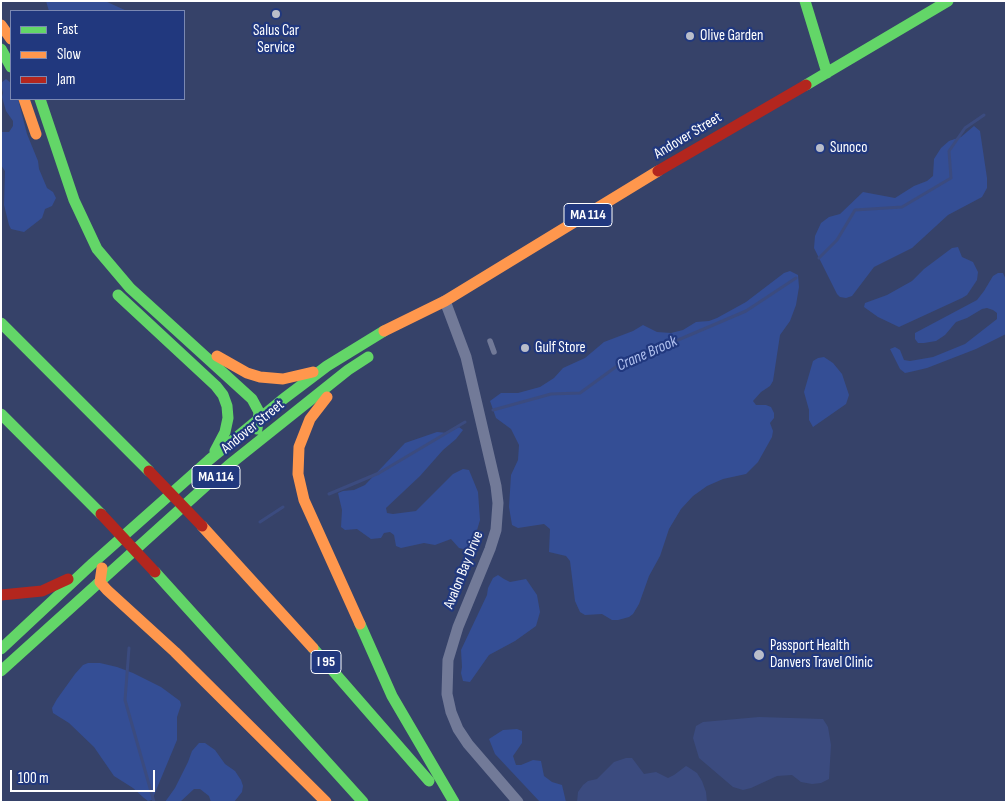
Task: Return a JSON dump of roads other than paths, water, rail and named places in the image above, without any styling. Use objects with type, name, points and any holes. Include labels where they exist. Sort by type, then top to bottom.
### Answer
[{"type":"main road","points":[[805,1],[827,73]]},
{"type":"main road","name":"Andover Street","points":[[1,649],[208,460],[327,366],[385,330],[445,301],[706,142],[948,1]]},
{"type":"main road","points":[[1,25],[10,38]]},
{"type":"main road","points":[[1,49],[10,65]]},
{"type":"main road","points":[[24,100],[40,146]]},
{"type":"main road","points":[[40,100],[74,200],[98,248],[130,288],[180,332],[214,366],[252,399],[257,406],[260,418],[258,428],[245,452]]},
{"type":"main road","points":[[108,285],[128,306],[216,386],[223,395],[227,406],[228,418],[226,432],[208,460]]},
{"type":"main road","name":"Andover Street","points":[[396,338],[445,301]]},
{"type":"main road","name":"I 95","points":[[1,323],[202,526],[350,690],[447,802]]},
{"type":"main road","points":[[180,332],[239,369],[260,377],[283,379],[327,366]]},
{"type":"main road","name":"Andover Street","points":[[1,671],[245,452],[348,370],[376,351]]},
{"type":"main road","points":[[348,370],[318,407],[303,433],[297,460],[300,487],[304,500],[392,696],[454,802]]},
{"type":"main road","points":[[1,414],[101,514],[364,802]]},
{"type":"main road","points":[[117,542],[103,565],[100,582],[175,652],[326,802]]},
{"type":"main road","points":[[1,595],[42,591],[59,584],[93,563]]},
{"type":"main road","points":[[4,684],[24,655],[42,634]]},
{"type":"street","name":"Avalon Bay Drive","points":[[445,301],[466,357],[496,486],[498,503],[496,530],[490,549],[458,627],[448,660],[447,694],[451,712],[458,729],[468,744],[518,802]]},
{"type":"lane","points":[[490,341],[494,352]]},
{"type":"waterway","name":"Crane Brook","points":[[819,258],[837,240],[855,210],[902,207],[951,178],[949,151],[965,128],[984,115]]},
{"type":"waterway","name":"Crane Brook","points":[[493,410],[551,394],[580,393],[617,366],[746,311],[796,278]]},
{"type":"waterway","name":"Crane Brook","points":[[329,494],[379,473],[465,422]]},
{"type":"waterway","name":"Crane Brook","points":[[260,522],[283,507]]},
{"type":"waterway","name":"Crane Brook","points":[[129,648],[125,700],[154,802]]},
{"type":"place","name":"Salus Car Service","points":[[276,14]]},
{"type":"place","name":"Olive Garden","points":[[690,36]]},
{"type":"place","name":"Sunoco","points":[[820,148]]},
{"type":"place","name":"Gulf Store","points":[[525,348]]},
{"type":"place","name":"Passport Health Danvers Travel Clinic","points":[[759,655]]}]
